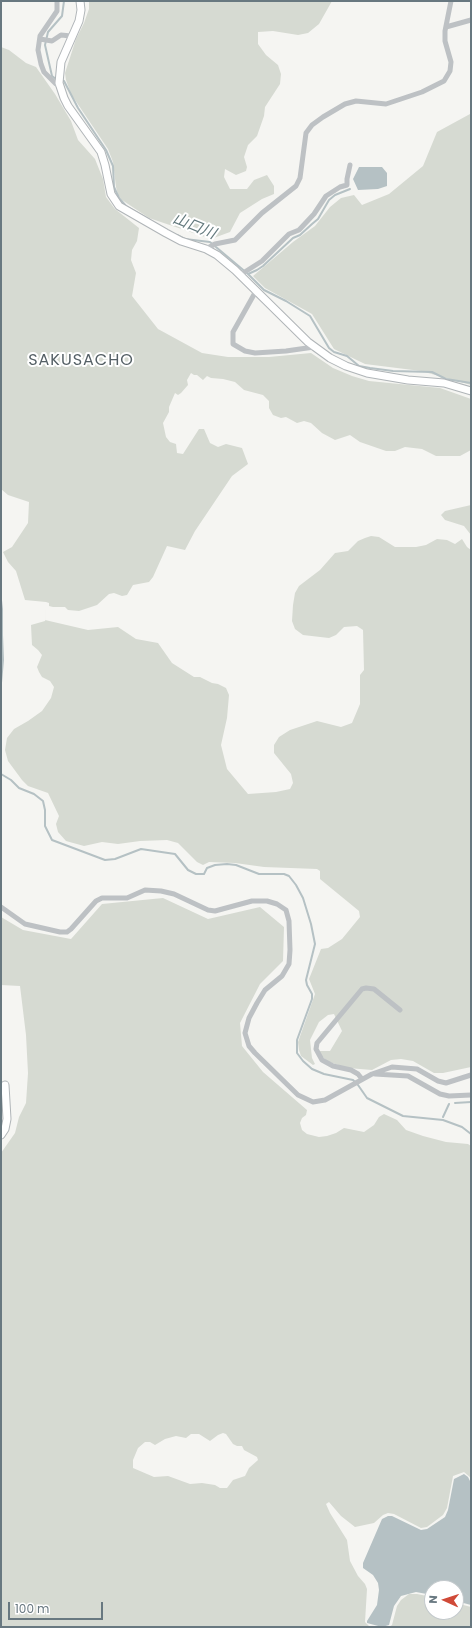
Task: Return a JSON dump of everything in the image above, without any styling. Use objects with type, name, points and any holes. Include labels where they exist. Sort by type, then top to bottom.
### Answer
[{"type":"main road","points":[[80,1],[79,21],[71,36],[61,62],[59,82],[68,106],[101,152],[111,194],[116,203],[126,211],[181,241],[211,246],[226,263],[243,272],[256,291],[314,347],[340,363],[367,373],[408,380],[444,383],[471,391]]},
{"type":"main road","points":[[1,1136],[5,1129],[7,1119],[5,1085]]},
{"type":"street","points":[[57,1],[58,11],[38,50],[40,64],[44,72],[56,84],[59,82]]},
{"type":"street","points":[[211,246],[235,240],[262,213],[296,186],[300,178],[306,133],[312,125],[345,104],[356,101],[386,104],[427,90],[444,81],[450,71],[451,62],[445,41],[451,1]]},
{"type":"street","points":[[446,27],[471,20]]},
{"type":"street","points":[[44,39],[52,41],[61,35],[71,36]]},
{"type":"street","points":[[243,272],[262,261],[289,234],[299,230],[314,214],[326,196],[340,187],[347,185],[350,165]]},
{"type":"street","points":[[256,291],[233,332],[233,344],[245,351],[255,353],[286,352],[314,347]]},
{"type":"street","points":[[1,907],[25,924],[66,932],[71,929],[96,901],[102,898],[127,898],[145,890],[174,894],[208,910],[215,910],[252,901],[267,901],[277,904],[286,910],[290,921],[289,964],[282,976],[265,990],[254,1007],[246,1025],[247,1040],[255,1053],[298,1095],[313,1102],[325,1100],[372,1074],[392,1067],[409,1068],[423,1072],[438,1081],[446,1083],[471,1075]]},
{"type":"street","points":[[361,1080],[358,1074],[351,1070],[333,1066],[322,1060],[316,1049],[318,1043],[362,989],[374,989],[400,1010]]},
{"type":"street","points":[[372,1074],[408,1076],[440,1094],[450,1096],[471,1095]]},
{"type":"shaded area","points":[[89,1],[332,1],[319,24],[308,33],[298,35],[273,31],[258,32],[258,44],[266,55],[278,65],[281,74],[280,84],[265,107],[264,116],[257,136],[248,145],[244,157],[247,167],[246,171],[236,175],[225,169],[224,177],[230,189],[247,189],[254,180],[267,175],[274,186],[274,194],[262,199],[240,213],[230,232],[211,239],[149,218],[122,200],[118,195],[113,162],[108,149],[71,94],[66,80],[65,73],[76,39],[89,9]]},
{"type":"shaded area","points":[[1,47],[9,50],[26,63],[36,67],[55,94],[71,121],[78,140],[95,159],[103,179],[106,197],[115,209],[139,228],[137,241],[132,250],[131,260],[136,273],[132,296],[158,329],[202,353],[228,357],[269,357],[311,353],[333,368],[369,381],[440,388],[471,399],[471,450],[460,456],[436,456],[422,449],[405,447],[395,451],[386,451],[360,442],[350,435],[335,440],[322,433],[311,423],[304,421],[297,423],[286,417],[281,418],[273,415],[269,408],[269,401],[263,395],[244,390],[235,382],[207,376],[203,380],[197,375],[191,373],[187,380],[188,385],[178,395],[175,393],[169,407],[169,412],[163,423],[166,437],[170,442],[176,444],[177,453],[183,454],[199,429],[204,429],[210,443],[218,447],[226,444],[242,448],[248,464],[232,476],[195,531],[185,550],[167,546],[153,577],[149,582],[133,585],[127,595],[122,596],[114,593],[109,594],[97,605],[79,611],[68,610],[65,607],[49,606],[49,603],[46,602],[25,600],[16,571],[8,562],[3,552],[12,547],[28,523],[29,502],[8,495],[1,489]]},
{"type":"shaded area","points":[[470,114],[471,385],[421,371],[365,364],[334,349],[312,314],[265,288],[253,276],[293,242],[315,226],[330,207],[341,198],[354,195],[362,205],[389,194],[423,166],[437,132]]},
{"type":"shaded area","points":[[359,167],[382,167],[387,173],[387,186],[378,189],[358,190],[353,179]]},
{"type":"shaded area","points":[[471,505],[471,535],[464,526],[445,520],[441,515],[445,511]]},
{"type":"shaded area","points":[[371,536],[379,537],[395,547],[416,547],[426,545],[437,539],[447,540],[455,544],[462,539],[471,550],[471,1067],[443,1073],[434,1073],[413,1061],[401,1059],[391,1060],[372,1070],[348,1068],[329,1062],[320,1055],[320,1051],[330,1051],[342,1031],[334,1014],[328,1015],[319,1022],[310,1040],[312,1058],[315,1064],[313,1065],[301,1056],[298,1042],[315,994],[309,979],[321,949],[328,948],[342,939],[360,917],[359,911],[320,879],[320,871],[317,869],[264,867],[235,863],[209,862],[203,865],[197,862],[178,843],[167,840],[140,841],[118,844],[102,842],[84,846],[66,841],[58,832],[56,824],[59,816],[48,793],[28,786],[22,780],[8,761],[5,750],[7,738],[14,729],[42,711],[51,698],[54,687],[50,681],[42,677],[39,672],[37,667],[42,655],[32,645],[31,625],[45,620],[88,630],[118,627],[136,639],[158,643],[172,663],[194,677],[200,677],[226,688],[229,695],[227,718],[221,745],[227,769],[248,794],[276,792],[290,789],[293,783],[291,774],[274,753],[274,745],[279,737],[290,730],[317,721],[341,727],[352,723],[360,704],[360,675],[364,670],[363,630],[357,626],[344,627],[336,635],[329,638],[303,635],[295,629],[292,621],[293,605],[295,593],[299,586],[320,570],[335,553],[348,551],[358,541]]},
{"type":"shaded area","points":[[163,898],[208,919],[260,907],[284,927],[283,961],[260,984],[240,1023],[242,1046],[263,1072],[307,1110],[306,1115],[302,1118],[300,1123],[302,1130],[307,1134],[319,1137],[336,1133],[344,1128],[364,1132],[374,1125],[379,1117],[384,1114],[397,1120],[406,1130],[446,1142],[468,1144],[471,1146],[471,1478],[464,1472],[453,1476],[447,1508],[443,1515],[427,1527],[421,1528],[394,1514],[388,1513],[383,1515],[374,1523],[355,1527],[341,1516],[329,1502],[326,1504],[347,1540],[350,1561],[367,1589],[365,1622],[370,1627],[1,1627],[1,1153],[15,1133],[19,1117],[26,1103],[28,1073],[26,1035],[20,986],[1,985],[1,917],[23,930],[71,939],[102,904]],"holes":[[[223,1433],[226,1434],[233,1444],[242,1446],[244,1450],[257,1457],[258,1460],[249,1468],[245,1476],[233,1480],[227,1488],[220,1488],[215,1485],[202,1483],[190,1484],[168,1476],[154,1477],[133,1468],[133,1460],[138,1448],[145,1442],[150,1442],[155,1445],[165,1439],[176,1436],[186,1438],[191,1434],[199,1434],[210,1441],[218,1435]]]},
{"type":"shaded area","points":[[464,1474],[468,1477],[471,1483],[471,1605],[464,1603],[464,1580],[424,1580],[424,1594],[416,1592],[401,1596],[394,1606],[389,1625],[382,1627],[367,1623],[377,1605],[379,1590],[378,1583],[373,1575],[363,1568],[363,1563],[382,1519],[392,1516],[421,1530],[427,1529],[445,1517],[448,1510],[454,1479]]},
{"type":"shaded area","points":[[409,1594],[424,1595],[424,1620],[464,1620],[464,1605],[471,1607],[471,1627],[389,1627],[392,1625],[397,1606],[401,1600]]},
{"type":"waterway","name":"山口川","points":[[64,1],[62,16],[48,32],[45,45],[52,76],[56,79],[64,81],[78,108],[106,150],[113,166],[114,187],[119,198],[126,206],[150,220]]},
{"type":"waterway","points":[[248,274],[263,266],[293,238],[300,235],[318,219],[329,200],[335,195],[350,189]]},
{"type":"waterway","name":"山口川","points":[[177,235],[185,239],[210,242],[248,274],[264,290],[286,301],[310,316],[329,348],[334,352],[347,356],[359,366],[393,371],[432,372],[446,379],[471,383]]},
{"type":"waterway","points":[[1,600],[3,660],[1,683]]},
{"type":"waterway","points":[[1,774],[11,780],[19,788],[34,794],[43,801],[45,810],[45,826],[52,840],[105,860],[115,859],[141,849],[175,854],[188,870],[196,874],[204,874],[207,868],[215,865],[227,864],[236,865],[259,874],[284,874],[289,876],[303,898],[315,944],[306,980],[312,994],[312,999],[297,1040],[297,1053],[312,1069],[324,1074],[353,1080],[367,1098],[403,1116],[443,1120],[462,1127],[471,1134]]},
{"type":"waterway","points":[[455,1103],[471,1102]]},
{"type":"waterway","points":[[443,1117],[449,1104]]},
{"type":"district","name":"SAKUSACHO","points":[[81,361]]}]
